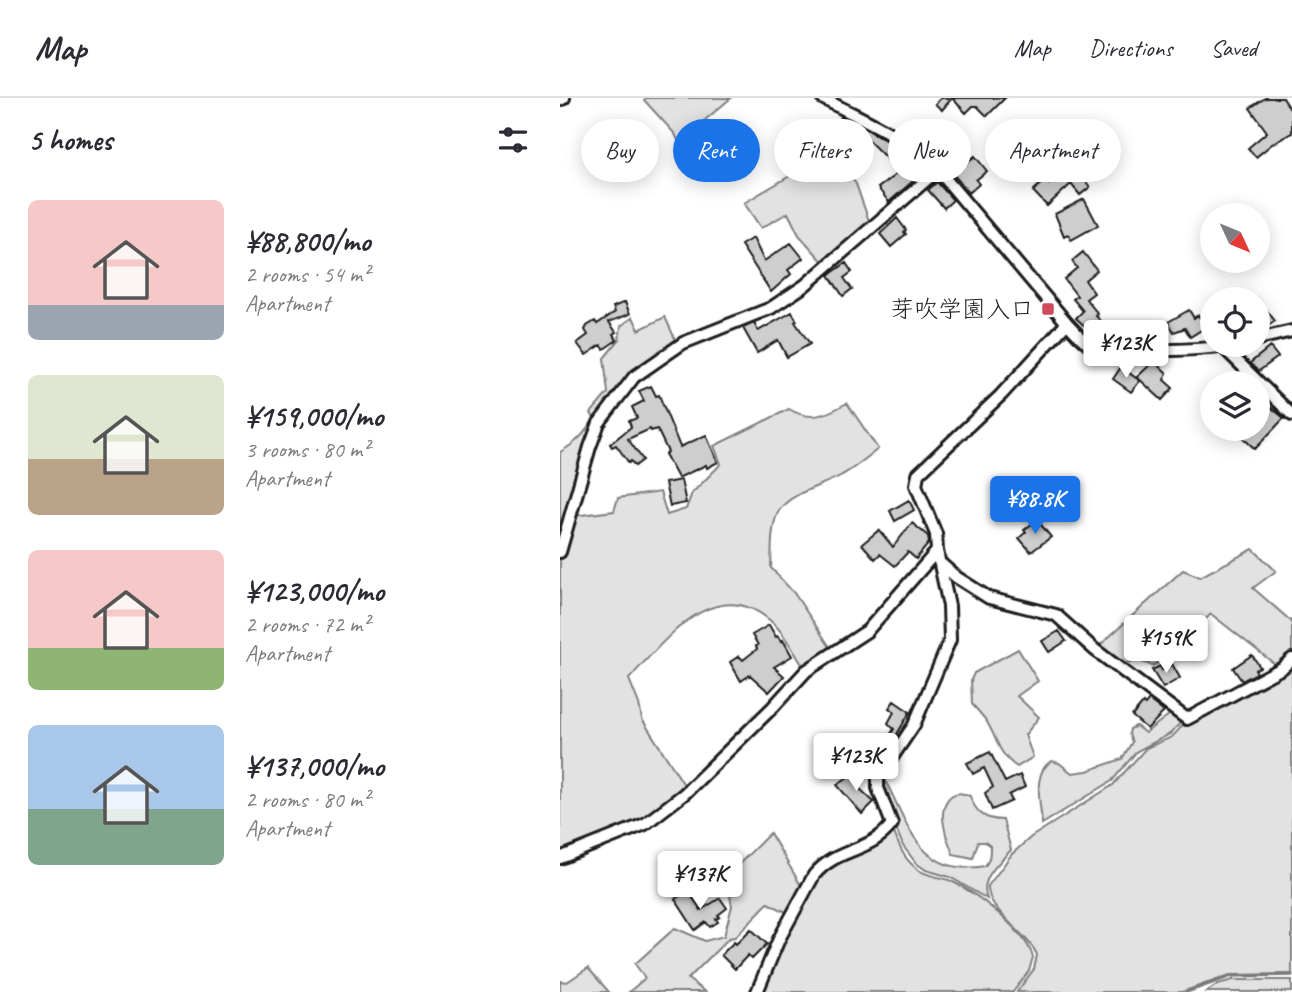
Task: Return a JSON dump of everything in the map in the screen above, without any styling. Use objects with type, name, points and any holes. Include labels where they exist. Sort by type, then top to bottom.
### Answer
[{"type":"street","points":[[826,99],[888,132]]},
{"type":"street","points":[[560,552],[590,447],[600,423],[634,377],[683,343],[771,308],[796,291],[924,182]]},
{"type":"street","points":[[948,182],[1087,343],[1100,347],[1134,349],[1200,347]]},
{"type":"street","points":[[757,992],[779,939],[822,865],[869,846],[886,833],[892,824],[878,788],[878,778],[914,725],[950,640],[949,606],[936,534],[916,485],[918,474],[1001,395],[1067,323]]},
{"type":"street","points":[[1270,337],[1292,331]]},
{"type":"street","points":[[1238,357],[1292,415]]},
{"type":"street","points":[[938,556],[978,593],[1056,615],[1102,656],[1187,719],[1282,668],[1292,659]]},
{"type":"street","points":[[560,858],[645,824],[684,794],[806,671],[867,631],[938,556]]},
{"type":"shaded area","points":[[731,98],[706,119],[673,119],[673,132],[644,100]]},
{"type":"shaded area","points":[[780,182],[855,182],[870,224],[825,264],[799,235],[788,213],[761,228],[744,203]]},
{"type":"shaded area","points":[[633,317],[639,330],[665,317],[677,343],[610,404],[560,544],[560,452],[584,433],[594,418],[591,413],[608,393],[604,358],[619,340],[621,326]]},
{"type":"shaded area","points":[[847,403],[878,449],[847,472],[801,493],[786,503],[777,515],[772,538],[771,568],[794,593],[832,650],[805,669],[774,624],[753,609],[732,604],[713,607],[694,616],[659,646],[629,679],[642,719],[686,788],[643,823],[560,859],[560,554],[573,516],[614,511],[618,498],[660,492],[667,515],[686,509],[692,493],[721,464],[714,446],[789,409],[811,416],[832,411]]},
{"type":"shaded area","points":[[1253,549],[1276,571],[1253,588],[1292,622],[1292,654],[1276,665],[1211,614],[1165,659],[1152,666],[1136,661],[1120,667],[1098,650],[1099,646],[1183,570],[1200,577]]},
{"type":"shaded area","points":[[1018,649],[1038,681],[1017,696],[1039,717],[1025,735],[1033,757],[1017,767],[1002,752],[987,722],[972,704],[971,680],[974,673]]},
{"type":"shaded area","points":[[1289,663],[1292,668],[1292,974],[1230,975],[1182,992],[1017,992],[1034,969],[1037,955],[993,904],[988,886],[1012,854],[1031,837],[1113,785],[1146,748],[1172,737],[1186,722]]},
{"type":"shaded area","points":[[1174,711],[1184,719],[1170,734],[1137,751],[1112,781],[1042,824],[1039,780],[1046,766],[1052,761],[1072,773],[1087,771],[1122,759],[1132,742],[1130,729],[1136,726],[1145,733]]},
{"type":"shaded area","points":[[883,776],[918,843],[930,855],[944,863],[962,867],[985,866],[990,854],[990,846],[985,842],[978,842],[973,858],[953,854],[943,818],[945,805],[951,796],[970,796],[982,814],[991,819],[1003,820],[1011,850],[988,878],[985,892],[987,899],[950,877],[926,870],[916,863],[903,846],[879,784]]},
{"type":"shaded area","points":[[892,827],[911,864],[924,873],[951,881],[974,894],[999,913],[1020,935],[1033,957],[1029,971],[1013,992],[759,992],[805,893],[819,871]]},
{"type":"shaded area","points":[[770,833],[803,889],[790,914],[768,903],[735,937],[729,938],[688,979],[705,992],[629,992],[645,978],[635,964],[675,928],[705,941],[724,936],[732,906],[730,896],[738,883],[734,869]]},
{"type":"shaded area","points":[[588,968],[609,992],[560,992],[560,981],[567,982]]},
{"type":"shaded area","points":[[1233,980],[1292,980],[1292,992],[1206,992],[1218,984]]},
{"type":"building","points":[[941,98],[952,98],[942,110],[935,104]]},
{"type":"building","points":[[952,98],[1005,98],[987,116],[977,106],[973,106],[966,113]]},
{"type":"building","points":[[1265,98],[1283,98],[1292,112],[1292,133],[1256,157],[1248,148],[1267,132],[1250,108]]},
{"type":"building","points":[[874,133],[888,142],[888,160],[874,146]]},
{"type":"building","points":[[975,156],[985,168],[985,173],[976,180],[979,184],[969,193],[960,182],[971,182],[971,159]]},
{"type":"building","points":[[888,180],[912,182],[889,202],[878,188]]},
{"type":"building","points":[[937,182],[953,200],[944,208],[928,190]]},
{"type":"building","points":[[1043,182],[1086,182],[1090,187],[1080,195],[1071,184],[1047,206],[1033,191]]},
{"type":"building","points":[[1084,199],[1098,225],[1071,240],[1068,234],[1064,236],[1055,214]]},
{"type":"building","points":[[897,218],[906,234],[891,247],[880,234]]},
{"type":"building","points":[[753,238],[764,261],[791,243],[803,258],[788,270],[791,274],[771,292],[741,245]]},
{"type":"building","points":[[1083,252],[1097,270],[1085,280],[1094,293],[1086,299],[1098,314],[1096,316],[1113,333],[1106,340],[1097,338],[1076,318],[1083,311],[1073,299],[1077,296],[1064,279],[1077,268],[1072,261]]},
{"type":"building","points":[[846,263],[852,272],[844,278],[852,289],[843,296],[829,275]]},
{"type":"building","points":[[625,302],[630,314],[609,322],[616,332],[613,334],[617,340],[604,349],[601,345],[586,355],[577,343],[588,335],[585,330],[587,326],[595,321],[597,324],[615,312],[613,307]]},
{"type":"building","points":[[1189,310],[1194,318],[1198,315],[1200,318],[1200,331],[1190,337],[1185,328],[1174,332],[1168,322]]},
{"type":"building","points":[[792,312],[797,321],[795,322],[810,344],[787,357],[778,340],[757,353],[743,328],[754,323],[758,331]]},
{"type":"building","points":[[1270,347],[1278,357],[1259,371],[1250,363],[1258,357],[1270,357]]},
{"type":"building","points":[[1154,361],[1167,373],[1164,380],[1173,388],[1162,400],[1137,377]]},
{"type":"building","points":[[1121,367],[1140,381],[1131,392],[1113,379]]},
{"type":"building","points":[[651,386],[656,396],[659,395],[680,447],[706,435],[718,462],[678,478],[665,454],[668,452],[657,429],[650,429],[628,439],[643,460],[635,466],[631,461],[629,463],[616,445],[612,447],[610,444],[631,427],[629,421],[637,418],[632,407],[644,401],[639,391]]},
{"type":"building","points":[[1270,407],[1284,418],[1270,433]]},
{"type":"building","points":[[1246,441],[1262,441],[1255,449]]},
{"type":"building","points":[[681,480],[686,503],[670,506],[665,483]]},
{"type":"building","points":[[1036,496],[1041,498],[1051,511],[1038,520],[1029,507],[1032,505],[1029,501]]},
{"type":"building","points":[[909,500],[914,510],[895,521],[890,511]]},
{"type":"building","points":[[1037,520],[1051,537],[1031,552],[1019,538],[1026,532],[1024,530]]},
{"type":"building","points":[[912,523],[928,536],[929,543],[916,559],[908,552],[895,566],[880,554],[875,559],[862,544],[879,530],[893,547]]},
{"type":"building","points":[[769,625],[776,637],[778,636],[781,642],[783,640],[792,656],[774,667],[784,676],[769,692],[750,675],[741,681],[730,662],[739,656],[743,660],[757,649],[758,645],[752,635]]},
{"type":"building","points":[[1059,631],[1066,641],[1049,652],[1042,641]]},
{"type":"building","points":[[1252,655],[1260,667],[1255,670],[1257,673],[1242,681],[1233,668]]},
{"type":"building","points":[[1172,664],[1180,678],[1163,688],[1152,670],[1160,666],[1162,670]]},
{"type":"building","points":[[1149,700],[1164,712],[1147,729],[1132,716]]},
{"type":"building","points":[[894,701],[910,712],[887,751],[881,748],[894,729],[888,723],[894,712],[889,708]]},
{"type":"building","points":[[990,752],[1005,782],[1020,775],[1025,787],[1009,795],[1012,801],[992,810],[985,793],[993,787],[984,768],[973,774],[967,763]]},
{"type":"building","points":[[853,773],[862,783],[858,787],[874,802],[862,814],[837,785]]},
{"type":"building","points":[[688,891],[701,910],[720,898],[727,908],[718,915],[718,922],[710,927],[706,922],[695,930],[675,899]]},
{"type":"building","points":[[751,929],[767,944],[752,959],[748,955],[735,969],[721,955]]},
{"type":"waterway","points":[[1186,992],[1231,976],[1292,975]]},
{"type":"place","name":"芽吹学園入口","points":[[1048,309]]}]
